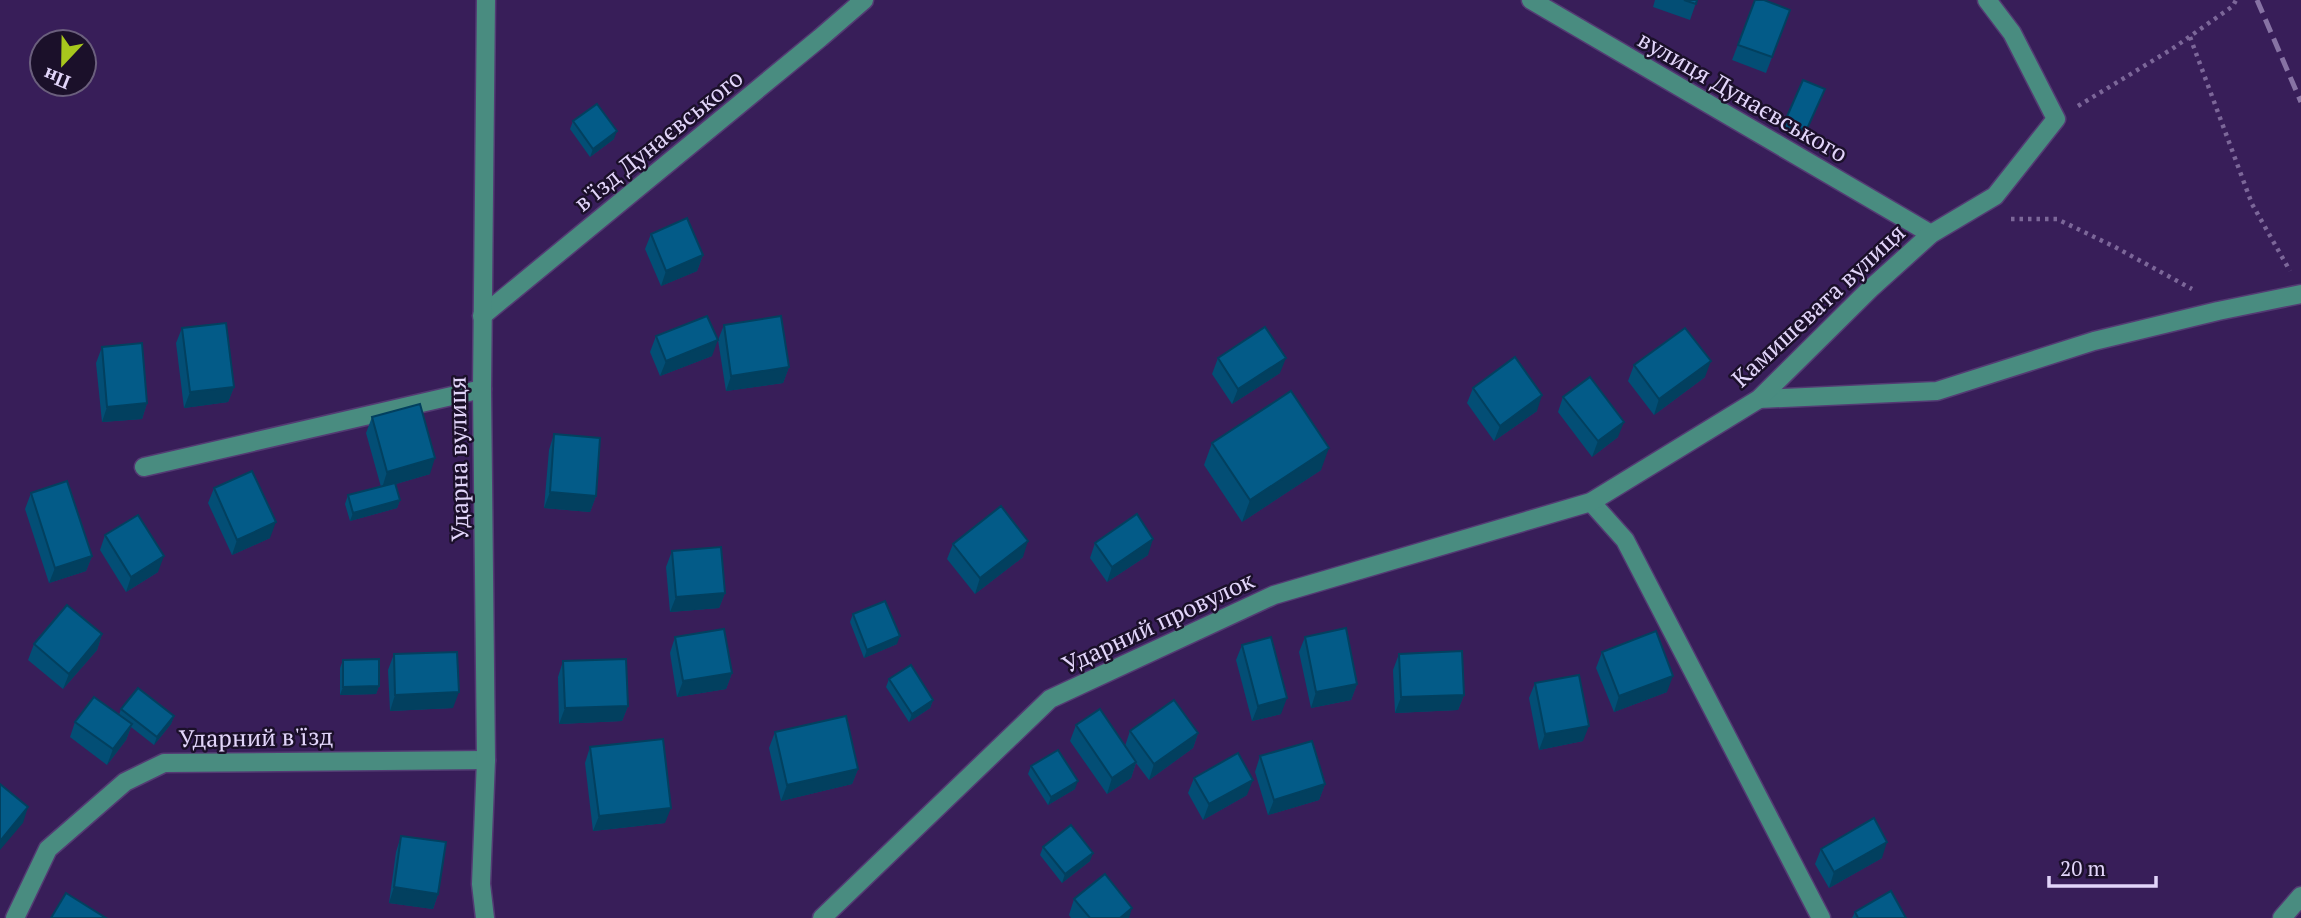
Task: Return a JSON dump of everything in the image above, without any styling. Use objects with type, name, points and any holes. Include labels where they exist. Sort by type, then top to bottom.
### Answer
[{"type":"street","name":"Ударна вулиця","points":[[485,918],[481,884],[486,760],[481,389],[486,0]]},
{"type":"street","name":"в'їзд Дунаєвського","points":[[482,316],[864,0]]},
{"type":"street","name":"вулиця Дунаєвського","points":[[1531,0],[1931,234]]},
{"type":"street","points":[[1987,0],[2012,33],[2056,119]]},
{"type":"street","name":"Камишевата вулиця","points":[[1591,502],[1759,399],[1870,289],[1931,234],[1994,196],[2056,119]]},
{"type":"street","points":[[1759,399],[1937,391],[2094,341],[2218,311],[2298,288]]},
{"type":"street","points":[[144,467],[481,389]]},
{"type":"street","points":[[1591,502],[1625,540],[1821,918]]},
{"type":"street","name":"Ударний провулок","points":[[822,918],[1050,699],[1274,595],[1591,502]]},
{"type":"street","name":"Ударний в'їзд","points":[[15,918],[48,849],[125,782],[164,763],[486,760]]},
{"type":"street","points":[[2282,918],[2301,896]]},
{"type":"path","points":[[2056,119],[2190,37],[2233,6],[2236,0]]},
{"type":"path","points":[[2190,37],[2252,204],[2298,288]]},
{"type":"path","points":[[2003,219],[2057,219],[2196,290]]},
{"type":"building","points":[[1755,0],[1764,0],[1790,10],[1772,57],[1738,45]]},
{"type":"building","points":[[1803,80],[1825,89],[1806,131],[1785,121]]},
{"type":"building","points":[[597,104],[617,131],[593,149],[573,121]]},
{"type":"building","points":[[687,218],[703,255],[666,271],[651,234]]},
{"type":"building","points":[[707,316],[718,340],[666,361],[656,336]]},
{"type":"building","points":[[781,316],[789,367],[731,376],[724,325]]},
{"type":"building","points":[[226,323],[234,387],[190,392],[182,328]]},
{"type":"building","points":[[1265,327],[1286,358],[1238,389],[1218,358]]},
{"type":"building","points":[[1685,328],[1711,361],[1659,399],[1634,365]]},
{"type":"building","points":[[142,343],[147,403],[107,407],[102,347]]},
{"type":"building","points":[[1515,357],[1542,395],[1500,426],[1473,388]]},
{"type":"building","points":[[1590,377],[1624,422],[1598,441],[1563,397]]},
{"type":"building","points":[[1291,391],[1329,448],[1250,500],[1212,443]]},
{"type":"building","points":[[420,404],[435,458],[387,472],[372,417]]},
{"type":"building","points":[[554,434],[600,438],[596,496],[550,492]]},
{"type":"building","points":[[252,471],[276,522],[237,540],[214,488]]},
{"type":"building","points":[[67,481],[92,556],[55,568],[31,493]]},
{"type":"building","points":[[395,483],[400,500],[353,513],[348,495]]},
{"type":"building","points":[[1001,506],[1028,541],[980,578],[953,544]]},
{"type":"building","points":[[1137,514],[1153,539],[1112,567],[1095,543]]},
{"type":"building","points":[[138,515],[164,556],[131,577],[105,535]]},
{"type":"building","points":[[721,547],[725,593],[676,597],[672,551]]},
{"type":"building","points":[[885,601],[900,636],[867,650],[853,614]]},
{"type":"building","points":[[67,605],[102,634],[69,674],[34,644]]},
{"type":"building","points":[[1346,628],[1357,684],[1316,692],[1305,637]]},
{"type":"building","points":[[724,629],[732,673],[683,681],[675,637]]},
{"type":"building","points":[[1656,631],[1673,676],[1619,696],[1602,652]]},
{"type":"building","points":[[1271,637],[1287,698],[1258,706],[1242,645]]},
{"type":"building","points":[[1462,651],[1464,695],[1401,697],[1399,654]]},
{"type":"building","points":[[457,652],[459,692],[395,695],[394,654]]},
{"type":"building","points":[[379,659],[379,686],[343,687],[343,660]]},
{"type":"building","points":[[626,659],[628,706],[565,708],[563,661]]},
{"type":"building","points":[[911,665],[933,700],[912,714],[889,679]]},
{"type":"building","points":[[1579,675],[1589,726],[1545,734],[1535,683]]},
{"type":"building","points":[[138,688],[174,716],[157,737],[121,709]]},
{"type":"building","points":[[94,697],[132,724],[113,749],[75,722]]},
{"type":"building","points":[[1174,700],[1198,733],[1154,764],[1130,731]]},
{"type":"building","points":[[1100,709],[1136,762],[1112,778],[1076,725]]},
{"type":"building","points":[[846,716],[858,769],[787,785],[775,732]]},
{"type":"building","points":[[663,739],[671,808],[599,816],[590,747]]},
{"type":"building","points":[[1312,741],[1325,784],[1274,800],[1260,756]]},
{"type":"building","points":[[1058,750],[1078,781],[1051,797],[1031,766]]},
{"type":"building","points":[[1238,753],[1253,780],[1209,804],[1194,778]]},
{"type":"building","points":[[0,784],[28,807],[0,841]]},
{"type":"building","points":[[1874,818],[1887,842],[1834,872],[1821,849]]},
{"type":"building","points":[[1071,825],[1093,853],[1065,874],[1043,847]]},
{"type":"building","points":[[401,836],[446,842],[438,894],[394,887]]},
{"type":"building","points":[[1105,874],[1132,908],[1120,918],[1090,918],[1074,899]]},
{"type":"building","points":[[1891,891],[1906,918],[1858,918],[1855,912]]},
{"type":"building","points":[[66,893],[106,918],[51,918]]},
{"type":"railway","points":[[2257,0],[2301,102]]}]
